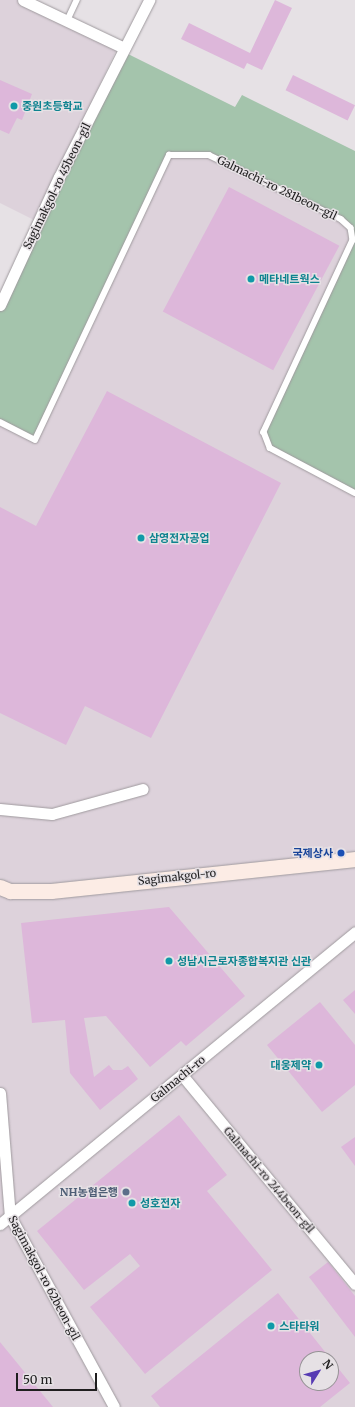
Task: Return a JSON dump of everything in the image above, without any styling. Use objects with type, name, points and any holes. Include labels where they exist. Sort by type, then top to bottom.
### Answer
[{"type":"street","points":[[23,0],[124,48]]},
{"type":"street","name":"Sagimakgol-ro 45beon-gil","points":[[0,304],[124,48],[149,0]]},
{"type":"street","points":[[0,809],[52,814],[142,789]]},
{"type":"street","name":"Sagimakgol-ro","points":[[0,887],[10,891],[51,891],[355,859]]},
{"type":"street","name":"Galmachi-ro","points":[[0,1224],[5,1214],[182,1075],[355,932]]},
{"type":"street","name":"Galmachi-ro 244beon-gil","points":[[182,1075],[355,1284]]},
{"type":"street","name":"Sagimakgol-ro 62beon-gil","points":[[0,1093],[5,1214],[114,1407]]},
{"type":"lane","points":[[66,21],[77,0]]},
{"type":"lane","name":"Galmachi-ro 281beon-gil","points":[[0,422],[36,440],[169,155],[209,155],[341,219],[351,228],[353,240],[264,432],[270,448],[355,493]]},
{"type":"shaded area","points":[[0,0],[23,0],[118,46],[36,221],[0,203]]},
{"type":"shaded area","points":[[169,155],[209,155],[341,219],[351,228],[355,491],[355,1407],[0,1407],[0,422]]},
{"type":"green space","points":[[128,54],[235,107],[242,95],[355,151],[355,491],[270,448],[264,432],[353,240],[351,228],[341,219],[209,155],[169,155],[35,440],[0,421],[0,300]]},
{"type":"building","points":[[275,0],[292,8],[262,70],[247,63],[244,69],[181,39],[189,23],[250,53]]},
{"type":"building","points":[[293,75],[355,105],[348,121],[286,90]]},
{"type":"building","name":"중원초등학교","points":[[0,80],[32,94],[22,120],[17,118],[9,134],[0,130]]},
{"type":"building","name":"메타네트웍스","points":[[229,187],[339,246],[273,370],[163,311]]},
{"type":"building","name":"삼영전자공업","points":[[107,391],[281,483],[151,738],[85,706],[66,745],[0,713],[0,507],[36,526]]},
{"type":"building","points":[[169,907],[245,996],[186,1046],[181,1041],[150,1067],[106,1016],[84,1018],[94,1077],[109,1065],[113,1070],[122,1070],[128,1066],[138,1079],[100,1110],[70,1073],[65,1020],[32,1023],[21,923]]},
{"type":"building","points":[[355,990],[355,1014],[343,1000]]},
{"type":"building","name":"대웅제약","points":[[320,1002],[355,1045],[355,1085],[322,1112],[267,1045]]},
{"type":"building","points":[[179,1115],[227,1175],[207,1191],[272,1270],[145,1374],[90,1307],[140,1266],[130,1254],[84,1290],[37,1231]]},
{"type":"building","points":[[355,1137],[355,1166],[341,1147]]},
{"type":"building","points":[[328,1262],[355,1296],[355,1337],[309,1277]]},
{"type":"building","name":"스타타워","points":[[278,1293],[325,1351],[299,1351],[299,1391],[339,1391],[339,1369],[350,1383],[320,1407],[160,1407],[151,1396]]},
{"type":"building","points":[[0,1342],[53,1407],[0,1407]]},
{"type":"place","name":"중원초등학교","points":[[14,106]]},
{"type":"place","name":"메타네트웍스","points":[[251,279]]},
{"type":"place","name":"삼영전자공업","points":[[141,538]]},
{"type":"place","name":"국제상사","points":[[341,853]]},
{"type":"place","name":"성남시근로자종합복지관 신관","points":[[169,961]]},
{"type":"place","name":"대웅제약","points":[[319,1065]]},
{"type":"place","name":"NH농협은행","points":[[126,1192]]},
{"type":"place","name":"성호전자","points":[[132,1203]]},
{"type":"place","name":"스타타워","points":[[271,1326]]}]
